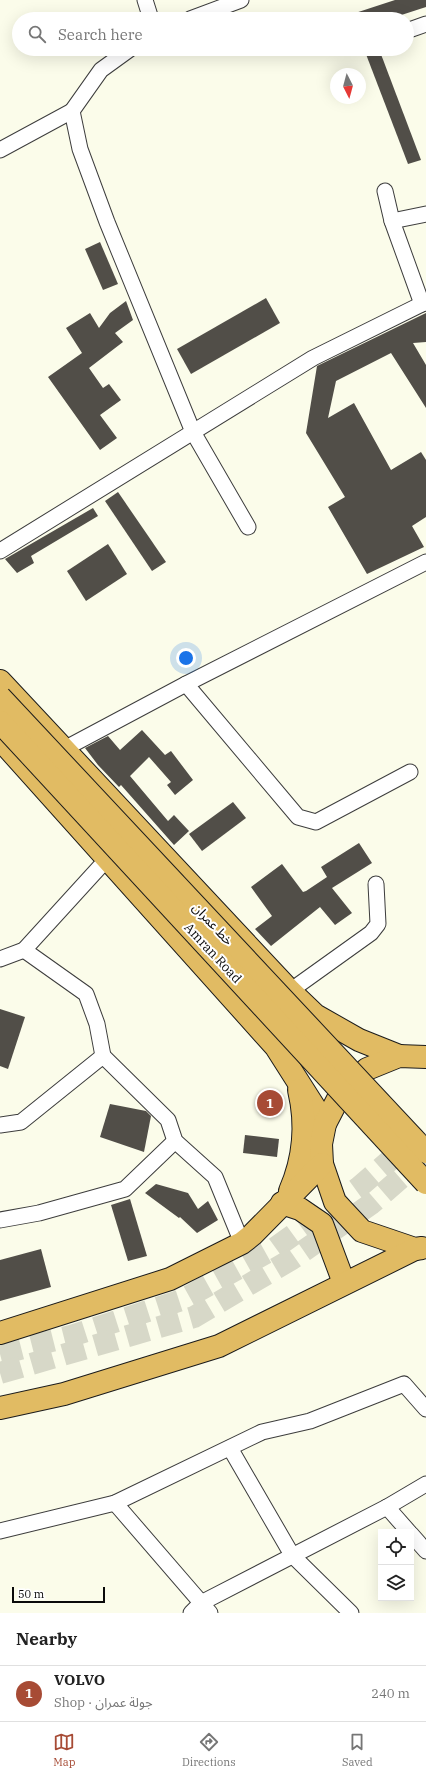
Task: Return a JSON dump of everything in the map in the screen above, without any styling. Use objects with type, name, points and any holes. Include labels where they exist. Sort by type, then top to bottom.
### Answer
[{"type":"highway","points":[[0,680],[290,991],[316,1015],[359,1040],[399,1056],[426,1057]]},
{"type":"highway","name":"خط عمران","points":[[0,697],[426,1152]]},
{"type":"highway","name":"Amran Road","points":[[0,722],[426,1183]]},
{"type":"highway","points":[[0,739],[276,1047],[325,1124]]},
{"type":"highway","points":[[276,1047],[295,1056],[314,1052],[319,1034],[316,1015]]},
{"type":"highway","points":[[399,1056],[367,1069],[341,1093],[325,1124],[321,1144],[322,1164],[335,1202],[362,1231],[420,1248]]},
{"type":"highway","points":[[284,1201],[295,1179],[303,1152],[303,1111],[296,1079]]},
{"type":"highway","points":[[0,1333],[170,1279],[242,1242],[252,1235],[322,1164]]},
{"type":"highway","points":[[284,1201],[300,1209],[322,1224],[344,1283]]},
{"type":"highway","points":[[0,1408],[64,1394],[220,1346],[344,1283],[420,1248]]},
{"type":"street","points":[[145,0],[149,12]]},
{"type":"street","points":[[209,12],[241,0]]},
{"type":"street","points":[[414,28],[426,24]]},
{"type":"street","points":[[0,150],[72,111],[101,70],[120,56]]},
{"type":"street","points":[[72,111],[80,149],[107,222],[193,432],[248,527]]},
{"type":"street","points":[[0,551],[313,358],[424,303],[392,221],[385,191]]},
{"type":"street","points":[[392,221],[426,214]]},
{"type":"street","points":[[64,749],[186,684],[426,562]]},
{"type":"street","points":[[186,684],[298,817],[316,822],[410,772]]},
{"type":"street","points":[[0,959],[24,950],[107,859]]},
{"type":"street","points":[[290,991],[371,933],[378,924],[376,884]]},
{"type":"street","points":[[24,950],[86,994],[97,1024],[103,1056],[168,1120],[175,1141],[215,1177],[242,1242]]},
{"type":"street","points":[[0,1125],[21,1122],[103,1056]]},
{"type":"street","points":[[0,1220],[39,1212],[125,1189],[175,1141]]},
{"type":"street","points":[[0,1531],[115,1503],[262,1432],[310,1421],[404,1384],[426,1408]]},
{"type":"street","points":[[230,1448],[292,1555],[351,1613]]},
{"type":"street","points":[[115,1503],[200,1610],[292,1555],[387,1507],[426,1484]]},
{"type":"street","points":[[387,1507],[406,1529]]},
{"type":"street","points":[[414,1538],[426,1551]]},
{"type":"building","points":[[395,0],[426,0],[426,7],[411,12],[358,12]]},
{"type":"building","points":[[367,56],[382,56],[421,160],[408,164]]},
{"type":"building","points":[[100,242],[118,284],[103,290],[85,249]]},
{"type":"building","points":[[266,298],[280,323],[191,374],[177,349]]},
{"type":"building","points":[[126,301],[133,320],[115,333],[123,342],[89,368],[103,388],[109,384],[121,400],[100,415],[117,438],[100,450],[48,377],[82,353],[66,328],[90,313],[99,328],[110,313]]},
{"type":"building","points":[[426,313],[426,342],[413,343],[426,365],[426,408],[391,353],[336,381],[328,418],[354,403],[391,470],[421,452],[426,460],[426,517],[412,526],[424,547],[367,574],[328,507],[345,497],[306,433],[317,366]]},
{"type":"building","points":[[118,492],[166,562],[152,571],[105,501]]},
{"type":"building","points":[[93,508],[98,516],[31,556],[34,563],[17,573],[5,559]]},
{"type":"building","points":[[108,544],[127,574],[86,601],[67,571]]},
{"type":"building","points":[[142,730],[165,755],[171,751],[193,780],[175,795],[167,785],[171,782],[149,757],[130,776],[168,821],[174,815],[189,831],[174,845],[121,785],[119,787],[98,765],[85,748],[108,736],[120,750]]},
{"type":"building","points":[[233,802],[246,818],[202,851],[189,834]]},
{"type":"building","points":[[359,843],[372,863],[332,888],[352,913],[335,925],[320,907],[271,946],[255,929],[272,916],[251,887],[282,864],[303,892],[306,891],[327,877],[321,867]]},
{"type":"building","points":[[0,1009],[25,1017],[8,1069],[0,1066]]},
{"type":"building","points":[[110,1104],[146,1111],[151,1116],[144,1152],[100,1137]]},
{"type":"building","points":[[245,1135],[279,1139],[277,1157],[243,1153]]},
{"type":"building","points":[[156,1184],[188,1193],[198,1209],[208,1201],[218,1220],[197,1233],[180,1217],[179,1218],[145,1193]]},
{"type":"building","points":[[130,1199],[147,1256],[128,1261],[111,1205]]},
{"type":"building","points":[[41,1249],[51,1287],[0,1301],[0,1260]]},
{"type":"tunnel","points":[[0,1354],[71,1336],[182,1300],[275,1248],[358,1188],[426,1129]]},
{"type":"tunnel","points":[[0,1373],[194,1317],[292,1259],[371,1204],[426,1156]]},
{"type":"place","name":"VOLVO","points":[[270,1103]]}]
